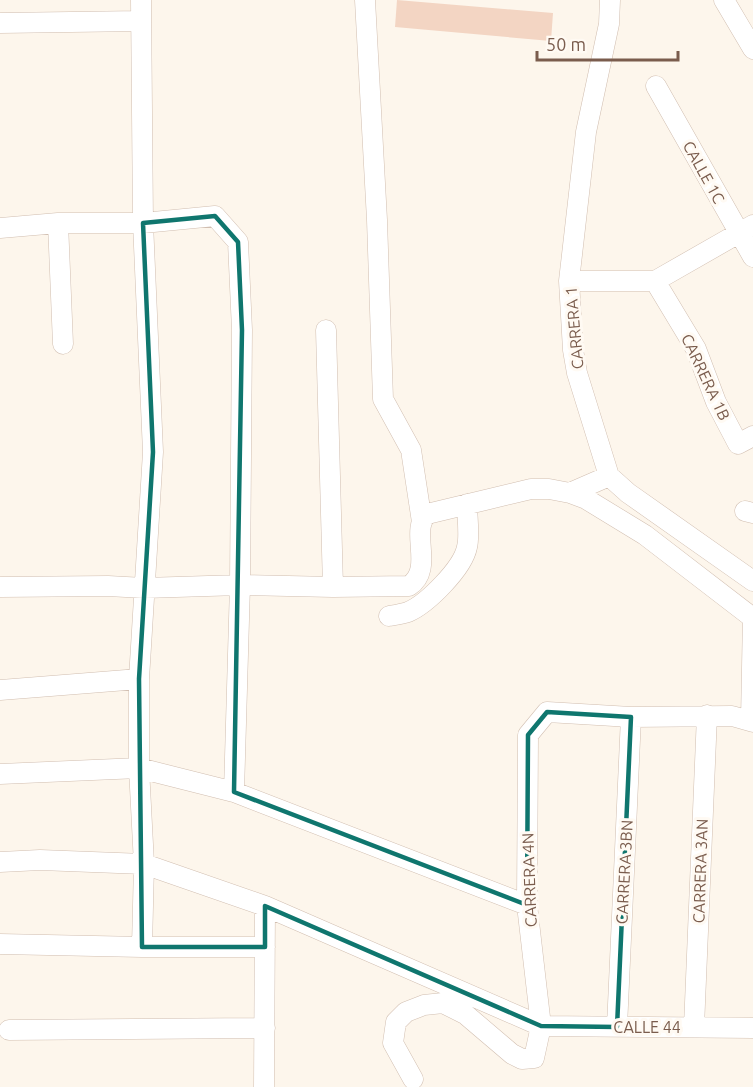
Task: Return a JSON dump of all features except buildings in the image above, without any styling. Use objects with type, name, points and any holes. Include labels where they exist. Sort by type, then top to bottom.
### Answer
[{"type":"street","points":[[141,0],[143,223],[153,452],[139,679],[139,768],[144,864],[142,947]]},
{"type":"street","points":[[0,587],[144,588],[240,585],[399,588],[409,586],[419,577],[422,522],[411,450],[383,399],[365,0]]},
{"type":"street","name":"CARRERA 1","points":[[609,476],[577,373],[573,350],[569,281],[586,132],[609,24],[610,0]]},
{"type":"street","points":[[724,0],[747,24],[753,49]]},
{"type":"street","points":[[0,23],[141,21]]},
{"type":"street","name":"CALLE 1C","points":[[656,86],[746,229],[753,257]]},
{"type":"street","points":[[0,228],[58,223],[143,223],[215,216],[238,242],[242,330],[240,585],[234,792]]},
{"type":"street","points":[[58,223],[63,344]]},
{"type":"street","points":[[569,281],[655,281],[746,229]]},
{"type":"street","name":"CARRERA 1B","points":[[655,281],[696,349],[716,402],[746,440]]},
{"type":"street","points":[[326,330],[333,587]]},
{"type":"street","points":[[570,493],[609,476],[628,493],[753,581]]},
{"type":"street","points":[[422,522],[427,514],[531,489],[549,489],[570,493],[586,499],[645,536],[753,617],[752,721],[732,716],[707,715],[631,717]]},
{"type":"street","points":[[389,616],[407,612],[418,606],[439,589],[460,561],[467,546],[467,504]]},
{"type":"street","points":[[0,690],[139,679]]},
{"type":"street","name":"CARRERA 4N","points":[[413,1079],[393,1043],[396,1022],[406,1012],[424,1005],[443,1003],[465,1014],[512,1054],[522,1059],[534,1058],[541,1026],[527,905],[528,735],[547,712],[631,717]]},
{"type":"street","name":"CARRERA 3AN","points":[[694,1027],[707,715]]},
{"type":"street","name":"CARRERA 3BN","points":[[617,1027],[631,717]]},
{"type":"street","points":[[0,774],[139,768],[234,792],[527,905]]},
{"type":"street","points":[[0,862],[40,860],[144,864],[265,906],[541,1026]]},
{"type":"street","points":[[264,1087],[265,906]]},
{"type":"street","points":[[0,944],[265,947]]},
{"type":"street","name":"CALLE 44","points":[[541,1026],[753,1028]]},
{"type":"street","points":[[9,1030],[265,1029]]},
{"type":"highlighted area","points":[[215,216],[238,242],[242,330],[234,792],[527,905],[528,735],[547,712],[631,717],[617,1027],[541,1026],[265,906],[265,947],[142,947],[139,679],[153,452],[143,223]]}]
